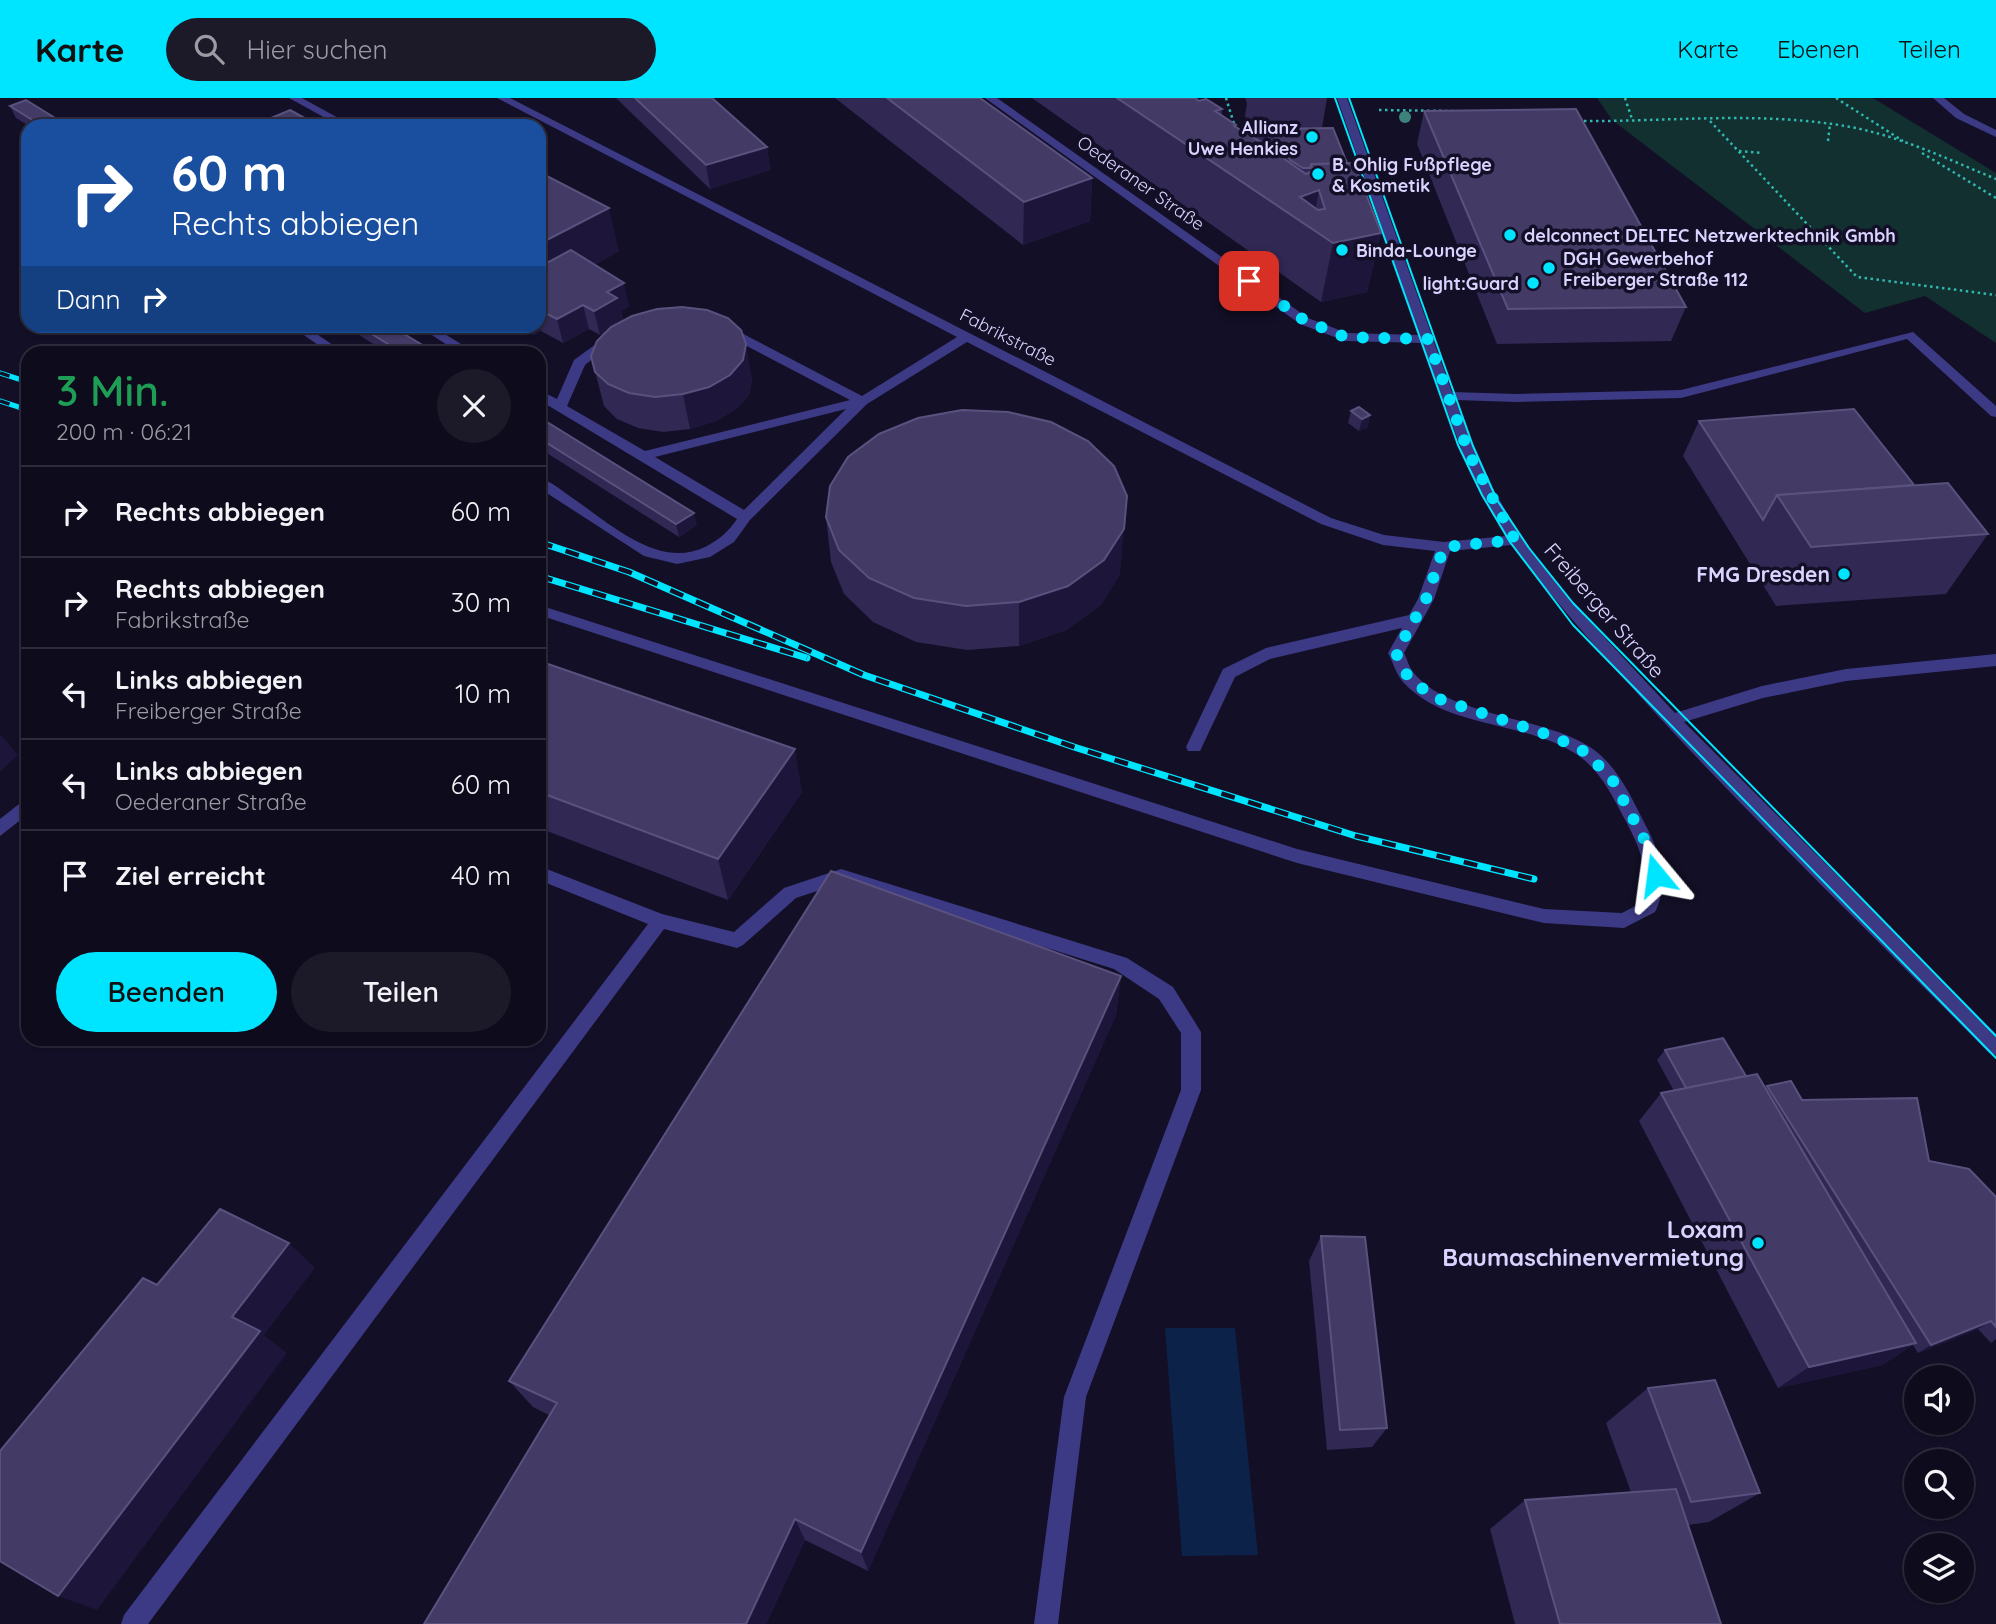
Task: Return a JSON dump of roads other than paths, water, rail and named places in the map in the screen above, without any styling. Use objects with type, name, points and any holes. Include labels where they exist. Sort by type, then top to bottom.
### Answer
[{"type":"street","points":[[294,98],[334,119]]},
{"type":"street","name":"Fabrikstraße","points":[[502,98],[543,119]]},
{"type":"street","name":"Oederaner Straße","points":[[990,98],[1304,320],[1345,337],[1428,339]]},
{"type":"street","points":[[1938,98],[1960,116],[1996,134]]},
{"type":"street","name":"Freiberger Straße","points":[[1344,104],[1447,396],[1477,473],[1515,540],[1573,612],[1672,720],[1996,1047]]},
{"type":"street","name":"Fabrikstraße","points":[[546,121],[1326,521],[1383,540],[1444,547],[1515,540]]},
{"type":"street","points":[[716,328],[862,401]]},
{"type":"street","points":[[308,333],[328,346]]},
{"type":"street","points":[[436,333],[458,346]]},
{"type":"street","points":[[560,407],[579,363],[614,337],[624,334]]},
{"type":"street","points":[[1447,396],[1517,398],[1681,394],[1909,335],[1996,413]]},
{"type":"street","points":[[546,487],[649,553],[673,560],[709,553],[738,534],[746,517],[862,401],[966,337]]},
{"type":"street","points":[[546,398],[746,517]]},
{"type":"street","points":[[643,456],[862,401]]},
{"type":"street","points":[[546,612],[1297,856],[1544,915],[1593,922],[1624,921],[1649,908],[1656,875],[1651,852],[1612,779],[1585,752],[1555,737],[1433,697],[1408,677],[1396,653],[1426,599],[1444,547]]},
{"type":"street","points":[[1194,747],[1229,673],[1266,654],[1412,620]]},
{"type":"street","points":[[1672,720],[1762,692],[1846,675],[1996,660]]},
{"type":"street","points":[[0,828],[21,810]]},
{"type":"street","points":[[546,876],[660,921],[737,940],[790,892],[841,876],[1120,963],[1166,993],[1191,1032],[1191,1090],[1075,1397],[1045,1624]]},
{"type":"street","points":[[133,1624],[660,921]]},
{"type":"water","points":[[1165,1328],[1235,1328],[1258,1555],[1182,1556]]},
{"type":"tram line","points":[[1335,98],[1458,445],[1482,495],[1510,542],[1573,625],[1996,1058]]},
{"type":"tram line","points":[[1349,98],[1473,446],[1497,500],[1529,548],[1573,603],[1996,1036]]},
{"type":"railway","points":[[0,373],[21,380]]},
{"type":"railway","points":[[0,401],[21,408]]},
{"type":"railway","points":[[546,544],[629,572],[864,675],[1074,747],[1356,836],[1534,879]]},
{"type":"railway","points":[[546,578],[807,658]]},
{"type":"place","name":"Allianz Uwe Henkies","points":[[1312,137]]},
{"type":"place","name":"B. Ohlig Fußpflege & Kosmetik","points":[[1318,174]]},
{"type":"place","name":"delconnect DELTEC Netzwerktechnik Gmbh","points":[[1510,235]]},
{"type":"place","name":"Binda-Lounge","points":[[1342,250]]},
{"type":"place","name":"DGH Gewerbehof Freiberger Straße 112","points":[[1549,268]]},
{"type":"place","name":"light:Guard","points":[[1533,283]]},
{"type":"place","name":"FMG Dresden","points":[[1844,574]]},
{"type":"place","name":"Loxam Baumaschinenvermietung","points":[[1758,1243]]}]
